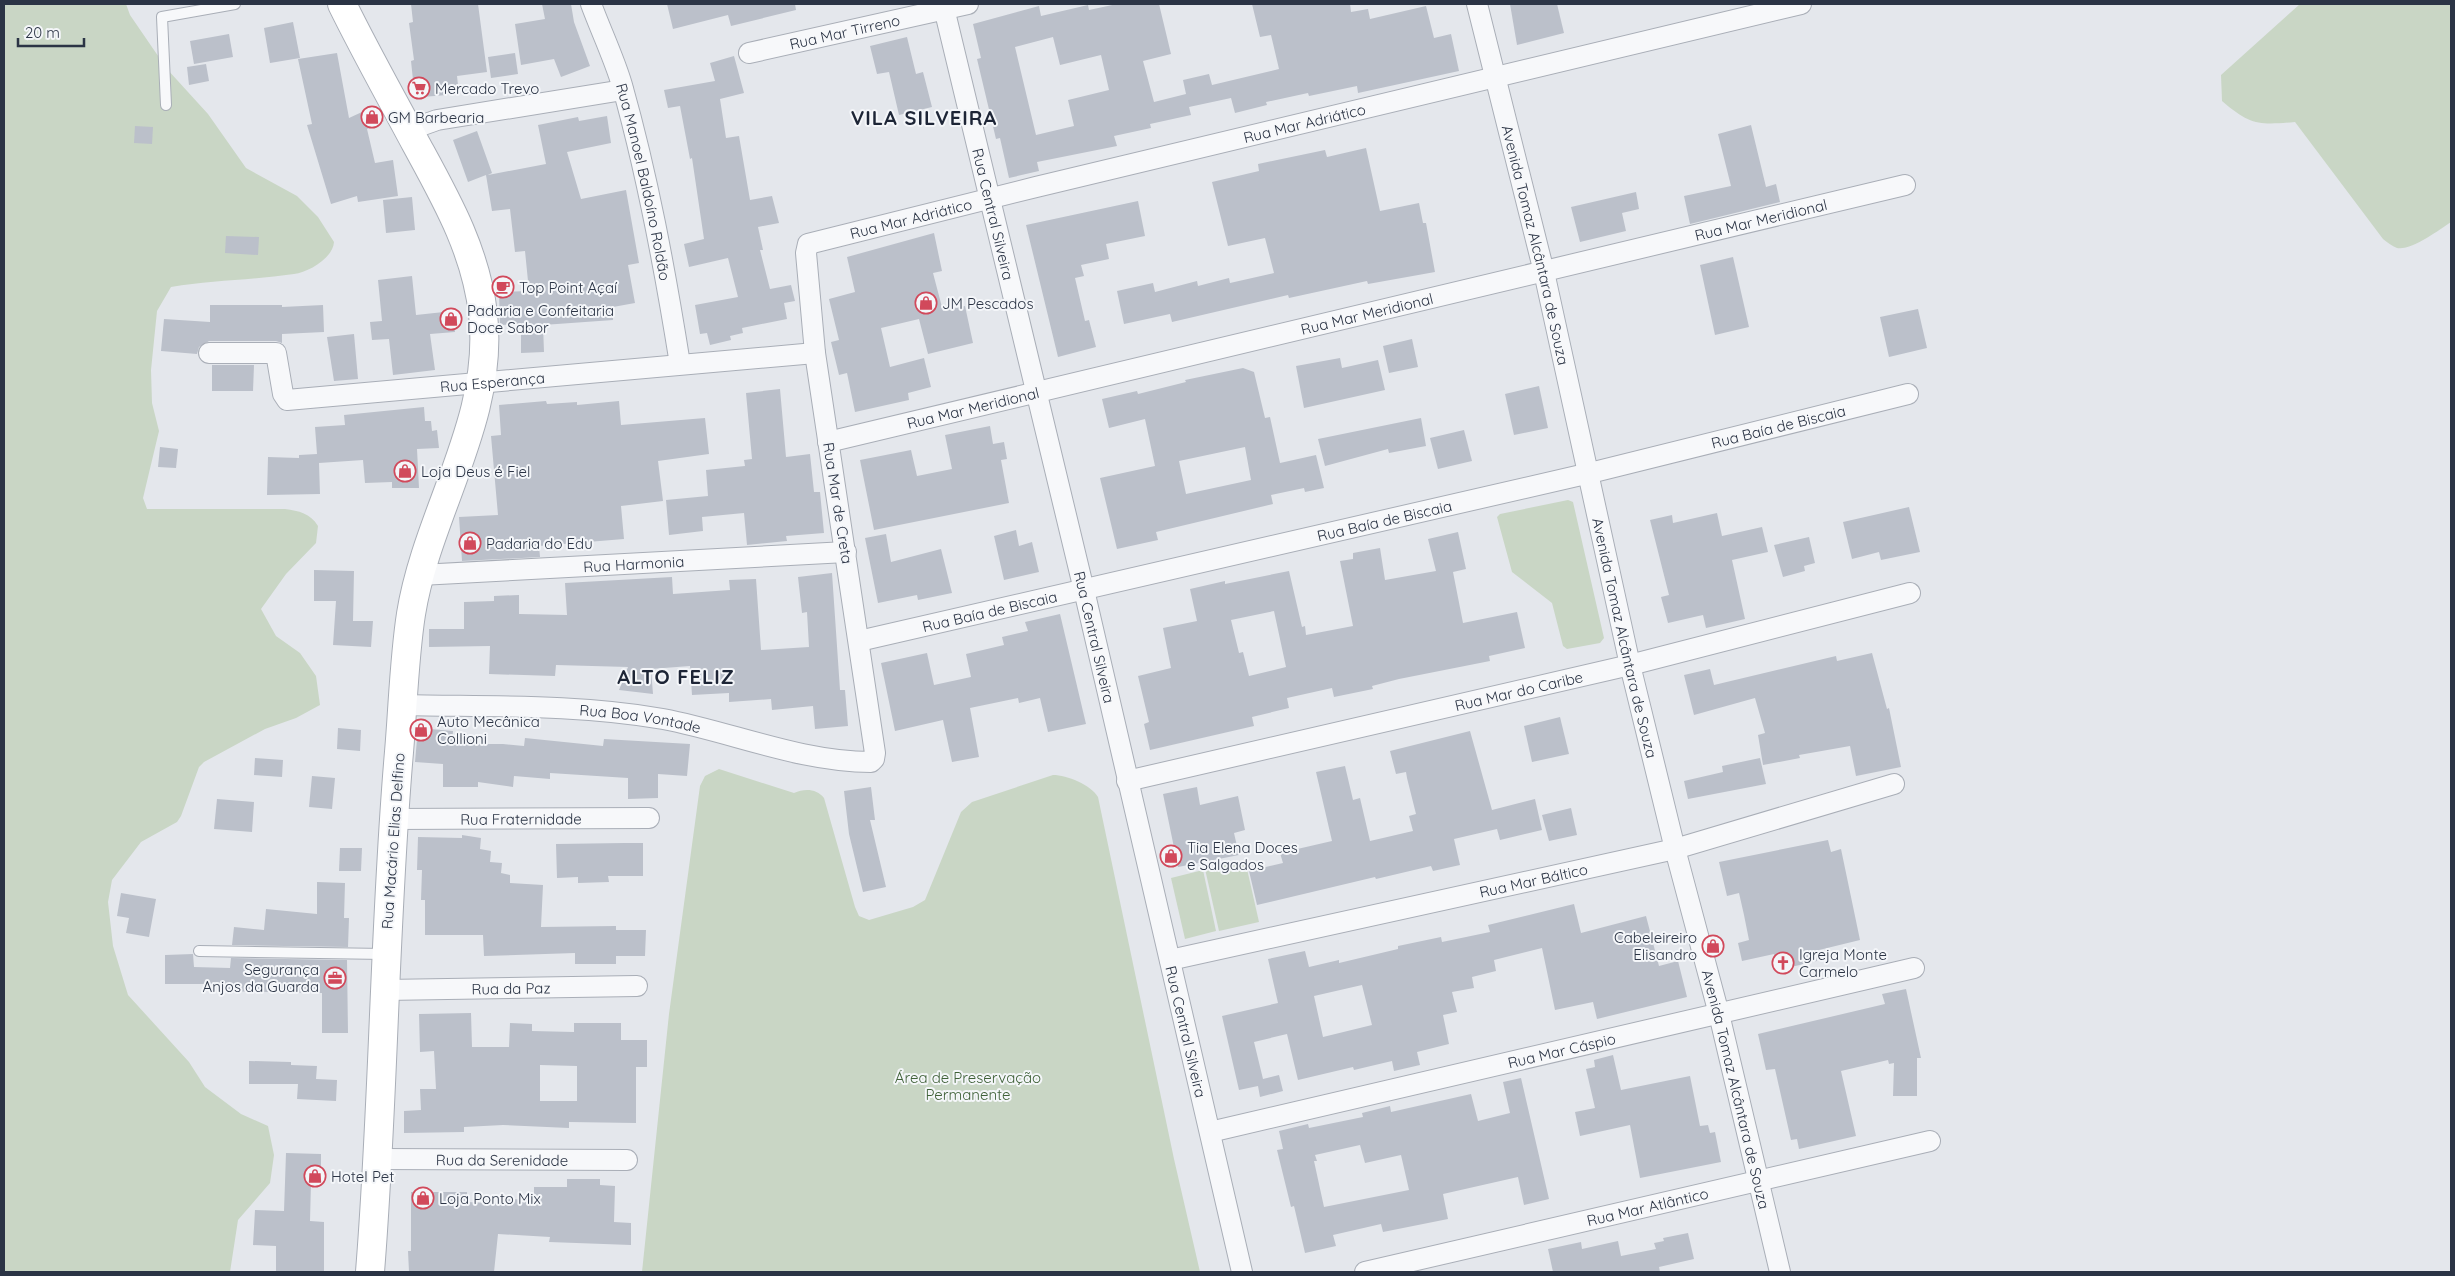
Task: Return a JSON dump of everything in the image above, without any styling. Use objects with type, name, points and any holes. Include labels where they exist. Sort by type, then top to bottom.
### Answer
[{"type":"main road","name":"Rua Macário Elias Delfino","points":[[342,4],[453,212],[468,248],[483,316],[485,349],[480,384],[459,464],[420,575],[411,612],[392,819],[377,1159],[370,1272]]},
{"type":"street","name":"Rua Manoel Baldoíno Roldão","points":[[591,4],[623,90],[650,200],[680,364]]},
{"type":"street","name":"Rua Mar Tirreno","points":[[749,53],[944,7],[968,4]]},
{"type":"street","name":"Avenida Tomaz Alcântara de Souza","points":[[1477,4],[1544,272],[1590,473],[1630,665],[1675,849],[1720,1014],[1780,1272]]},
{"type":"street","name":"Rua Mar Adriático","points":[[808,244],[1801,4]]},
{"type":"street","name":"Rua Central Silveira","points":[[944,7],[1035,393],[1084,590],[1242,1272]]},
{"type":"street","points":[[409,130],[437,120],[623,90]]},
{"type":"street","name":"Rua Mar Meridional","points":[[828,442],[1905,185]]},
{"type":"street","name":"Rua Mar de Creta","points":[[808,244],[806,253],[815,353],[875,753],[873,761]]},
{"type":"street","name":"Rua Esperança","points":[[209,353],[276,353],[282,394],[287,400],[815,353]]},
{"type":"street","name":"Rua Baía de Biscaia","points":[[859,641],[1590,473],[1908,394]]},
{"type":"street","name":"Rua Harmonia","points":[[420,575],[846,552]]},
{"type":"street","name":"Rua Mar do Caribe","points":[[1127,781],[1630,665],[1910,593]]},
{"type":"street","name":"Rua Boa Vontade","points":[[403,705],[584,710],[637,716],[708,729],[804,754],[873,761]]},
{"type":"street","name":"Rua Mar Báltico","points":[[1170,960],[1675,849],[1894,784]]},
{"type":"street","name":"Rua Fraternidade","points":[[392,819],[649,818]]},
{"type":"street","name":"Rua Mar Cáspio","points":[[1210,1132],[1914,968]]},
{"type":"street","name":"Rua da Paz","points":[[385,990],[637,986]]},
{"type":"street","name":"Rua Mar Atlântico","points":[[1365,1272],[1930,1141]]},
{"type":"street","name":"Rua da Serenidade","points":[[377,1159],[627,1160]]},
{"type":"lane","points":[[166,105],[162,17],[235,4]]},
{"type":"lane","points":[[199,951],[385,954]]},
{"type":"green space","points":[[4,4],[126,4],[130,15],[167,69],[208,114],[246,168],[297,196],[318,217],[334,242],[333,248],[325,259],[300,273],[171,287],[157,311],[151,370],[152,403],[159,431],[143,498],[147,509],[285,509],[304,513],[318,526],[316,543],[286,574],[261,609],[276,636],[300,653],[316,676],[320,705],[296,718],[265,729],[204,762],[199,767],[177,822],[141,842],[112,880],[108,902],[113,946],[128,995],[189,1062],[205,1087],[241,1114],[268,1126],[274,1155],[270,1183],[238,1220],[230,1272],[4,1272]]},
{"type":"green space","points":[[2300,4],[2451,4],[2451,222],[2417,243],[2397,248],[2383,239],[2295,122],[2273,124],[2256,122],[2241,115],[2222,101],[2221,75]]},
{"type":"green space","points":[[1568,500],[1573,502],[1604,638],[1600,643],[1567,649],[1563,646],[1552,603],[1512,572],[1497,517],[1500,514]]},
{"type":"green space","name":"Área de Preservação Permanente","points":[[719,769],[794,793],[810,790],[824,798],[855,907],[859,916],[869,920],[913,907],[925,900],[961,812],[972,802],[1053,775],[1078,782],[1095,793],[1098,797],[1174,1159],[1200,1272],[642,1272],[669,1014],[700,786],[705,776]]},
{"type":"green space","points":[[1245,860],[1259,922],[1219,931],[1205,869]]},
{"type":"green space","points":[[1203,870],[1216,931],[1185,939],[1171,878]]},
{"type":"building","points":[[411,4],[478,4],[487,72],[457,76],[459,94],[422,97],[413,80],[411,61],[414,60],[409,23],[413,22]]},
{"type":"building","points":[[542,4],[571,4],[574,22],[590,66],[561,77],[554,59],[521,65],[515,24],[545,19]]},
{"type":"building","points":[[667,4],[795,4],[796,10],[731,26],[728,15],[673,29]]},
{"type":"building","points":[[1117,4],[1159,4],[1171,54],[1143,61],[1154,102],[1186,94],[1183,80],[1209,74],[1212,85],[1279,69],[1271,35],[1260,37],[1252,4],[1350,4],[1351,12],[1368,9],[1370,19],[1426,6],[1434,38],[1451,34],[1459,71],[1358,93],[1357,86],[1309,96],[1308,93],[1266,102],[1267,105],[1235,113],[1231,98],[1189,107],[1191,115],[1150,124],[1151,128],[1114,136],[1117,146],[1037,162],[1039,171],[1009,178],[1000,138],[996,139],[977,59],[981,58],[973,24],[1039,6],[1041,16],[1088,5],[1089,10]],"holes":[[[1053,37],[1060,65],[1101,55],[1109,90],[1068,100],[1074,126],[1036,135],[1015,47]]]},
{"type":"building","points":[[1510,4],[1557,4],[1564,33],[1517,45]]},
{"type":"building","points":[[293,22],[300,58],[270,63],[264,28]]},
{"type":"building","points":[[229,34],[233,57],[194,64],[190,41]]},
{"type":"building","points":[[907,37],[916,74],[923,72],[932,107],[899,115],[889,72],[877,74],[870,46]]},
{"type":"building","points":[[337,53],[349,118],[375,106],[384,121],[367,129],[375,163],[393,160],[398,196],[358,202],[357,196],[331,204],[307,125],[312,124],[298,59]]},
{"type":"building","points":[[515,53],[518,74],[491,78],[488,57]]},
{"type":"building","points":[[734,56],[744,93],[720,99],[726,138],[739,136],[750,200],[772,196],[779,223],[758,227],[763,250],[760,250],[770,289],[791,285],[795,301],[784,303],[787,319],[742,328],[743,333],[730,336],[731,340],[710,345],[707,333],[700,334],[695,305],[738,297],[728,258],[689,267],[684,244],[704,239],[692,158],[690,159],[680,106],[668,108],[664,90],[715,81],[710,63]]},
{"type":"building","points":[[206,64],[209,81],[189,85],[187,67]]},
{"type":"building","points":[[607,116],[611,143],[567,152],[581,199],[626,190],[639,263],[628,265],[635,303],[613,307],[613,320],[543,325],[544,352],[521,353],[521,324],[500,325],[499,292],[529,291],[525,251],[515,252],[510,209],[492,211],[486,175],[468,182],[453,140],[477,131],[492,173],[488,175],[546,164],[538,125],[578,117],[579,121]]},
{"type":"building","points":[[1751,125],[1766,187],[1776,184],[1780,202],[1690,224],[1684,196],[1731,186],[1718,134]]},
{"type":"building","points":[[135,126],[153,127],[152,144],[134,143]]},
{"type":"building","points":[[1366,148],[1380,211],[1419,203],[1423,223],[1426,223],[1435,272],[1368,284],[1367,281],[1289,298],[1288,295],[1172,322],[1170,314],[1124,324],[1117,291],[1153,283],[1155,292],[1197,281],[1198,286],[1229,278],[1230,283],[1274,273],[1265,238],[1228,246],[1212,182],[1259,171],[1258,164],[1325,150],[1327,157]]},
{"type":"building","points":[[1636,192],[1639,209],[1622,213],[1626,231],[1580,242],[1571,207]]},
{"type":"building","points":[[412,197],[415,230],[386,233],[383,200]]},
{"type":"building","points":[[1138,201],[1145,236],[1106,244],[1109,259],[1081,265],[1084,276],[1075,278],[1085,321],[1089,320],[1096,347],[1058,357],[1026,225]]},
{"type":"building","points":[[934,233],[942,271],[933,273],[943,311],[965,306],[973,343],[928,354],[919,319],[881,328],[890,367],[924,358],[931,387],[908,393],[909,400],[855,412],[847,373],[839,375],[831,342],[839,340],[829,299],[855,292],[847,257]]},
{"type":"building","points":[[226,236],[259,237],[258,255],[225,253]]},
{"type":"building","points":[[1733,257],[1749,327],[1715,335],[1700,265]]},
{"type":"building","points":[[412,276],[416,315],[453,311],[455,332],[430,334],[435,370],[393,375],[389,339],[372,340],[370,322],[382,321],[378,280]]},
{"type":"building","points":[[210,305],[282,305],[282,307],[323,305],[324,332],[282,334],[282,343],[276,341],[209,341],[199,347],[197,354],[161,351],[164,319],[210,322]]},
{"type":"building","points":[[1918,309],[1927,348],[1889,357],[1880,317]]},
{"type":"building","points":[[354,334],[358,379],[334,381],[327,337]]},
{"type":"building","points":[[1412,339],[1418,367],[1389,373],[1383,346]]},
{"type":"building","points":[[1340,358],[1342,368],[1378,360],[1385,390],[1304,408],[1296,366]]},
{"type":"building","points":[[212,365],[254,365],[253,391],[212,391]]},
{"type":"building","points":[[1243,368],[1254,372],[1265,418],[1270,417],[1280,463],[1316,455],[1324,488],[1305,492],[1304,488],[1271,495],[1273,504],[1156,532],[1158,540],[1117,549],[1100,478],[1155,466],[1145,419],[1109,428],[1102,399],[1137,391],[1138,394],[1186,382],[1185,380]],"holes":[[[1245,447],[1251,480],[1186,494],[1179,461]]]},
{"type":"building","points":[[1539,386],[1548,428],[1514,435],[1505,394]]},
{"type":"building","points":[[780,389],[786,457],[810,454],[814,492],[820,492],[824,533],[786,536],[787,541],[747,545],[744,513],[702,517],[703,531],[669,535],[666,500],[708,496],[706,470],[745,466],[744,460],[752,459],[746,393]]},
{"type":"building","points":[[546,401],[547,404],[577,402],[577,405],[619,401],[621,425],[705,418],[709,454],[658,461],[663,501],[621,506],[624,539],[539,546],[540,557],[462,561],[459,517],[498,515],[491,436],[501,435],[499,405]]},
{"type":"building","points":[[424,407],[425,421],[431,421],[432,431],[437,430],[439,448],[417,449],[419,488],[392,488],[392,482],[365,483],[363,460],[319,463],[320,494],[267,495],[268,457],[299,458],[299,455],[317,454],[315,427],[345,425],[344,415]]},
{"type":"building","points":[[1421,418],[1426,446],[1389,453],[1388,449],[1325,466],[1318,439]]},
{"type":"building","points":[[990,426],[993,444],[1004,442],[1007,459],[1001,460],[1009,503],[874,530],[860,460],[911,450],[917,476],[952,469],[945,435]]},
{"type":"building","points":[[1464,430],[1472,461],[1438,469],[1430,438]]},
{"type":"building","points":[[160,447],[178,449],[176,468],[158,467]]},
{"type":"building","points":[[1909,507],[1920,552],[1881,560],[1879,552],[1852,559],[1843,522]]},
{"type":"building","points":[[1717,513],[1722,536],[1762,527],[1768,552],[1732,560],[1745,619],[1706,628],[1703,615],[1668,623],[1661,597],[1669,595],[1650,520],[1672,515],[1673,523]]},
{"type":"building","points":[[1016,530],[1019,546],[1032,542],[1039,572],[1004,580],[994,536]]},
{"type":"building","points":[[1458,532],[1466,569],[1453,572],[1463,623],[1517,612],[1525,648],[1489,656],[1490,661],[1399,679],[1372,686],[1373,689],[1334,697],[1332,688],[1287,698],[1289,708],[1252,717],[1254,726],[1150,750],[1144,724],[1149,722],[1138,676],[1171,668],[1163,628],[1197,621],[1190,589],[1225,581],[1225,584],[1289,571],[1302,627],[1305,626],[1306,635],[1353,626],[1340,561],[1353,559],[1353,553],[1380,548],[1385,580],[1436,571],[1428,539]],"holes":[[[1274,611],[1286,667],[1249,676],[1243,652],[1239,653],[1231,620]]]},
{"type":"building","points":[[886,534],[891,562],[941,549],[952,593],[918,600],[917,595],[878,603],[865,538]]},
{"type":"building","points":[[1809,537],[1815,563],[1804,566],[1805,571],[1783,577],[1774,545]]},
{"type":"building","points":[[314,570],[354,571],[353,621],[373,621],[371,647],[333,645],[336,601],[314,601]]},
{"type":"building","points":[[832,573],[840,690],[845,690],[848,726],[815,729],[813,706],[772,710],[771,699],[729,702],[729,693],[692,695],[690,666],[651,669],[653,694],[619,690],[628,667],[556,665],[555,676],[489,674],[490,646],[429,647],[429,629],[464,629],[464,602],[494,601],[494,596],[519,595],[519,614],[567,615],[565,583],[672,577],[673,594],[730,590],[729,580],[756,579],[761,650],[809,647],[807,612],[802,613],[798,577]]},
{"type":"building","points":[[1060,614],[1086,724],[1048,732],[1040,698],[1019,703],[1018,698],[970,708],[979,757],[952,762],[943,720],[895,731],[881,663],[927,653],[934,685],[971,677],[966,654],[1004,645],[1002,637],[1028,631],[1025,622]]},
{"type":"building","points":[[1872,653],[1887,709],[1889,708],[1901,767],[1856,776],[1850,746],[1799,755],[1800,758],[1763,765],[1758,735],[1765,733],[1755,698],[1694,715],[1684,675],[1710,669],[1714,685],[1836,656],[1837,661]]},
{"type":"building","points":[[1560,717],[1569,754],[1532,762],[1524,726]]},
{"type":"building","points":[[338,728],[361,730],[360,751],[337,749]]},
{"type":"building","points":[[418,728],[453,731],[452,744],[524,746],[525,738],[603,746],[604,739],[690,744],[687,776],[658,774],[658,798],[628,799],[628,778],[550,773],[550,779],[514,776],[513,787],[478,782],[478,787],[443,787],[443,764],[415,762]]},
{"type":"building","points":[[1470,731],[1492,810],[1535,799],[1542,830],[1500,840],[1497,829],[1454,839],[1460,865],[1433,871],[1431,866],[1376,879],[1375,877],[1257,905],[1249,871],[1283,863],[1280,853],[1332,841],[1316,772],[1345,766],[1353,800],[1360,798],[1370,841],[1413,831],[1409,816],[1416,814],[1406,772],[1396,774],[1390,751]]},
{"type":"building","points":[[255,758],[283,760],[282,777],[254,775]]},
{"type":"building","points":[[1760,758],[1766,784],[1688,799],[1684,781],[1723,772],[1722,766]]},
{"type":"building","points":[[312,776],[335,778],[332,809],[309,807]]},
{"type":"building","points":[[871,787],[875,820],[870,820],[886,887],[863,892],[849,834],[844,791]]},
{"type":"building","points":[[1197,787],[1200,805],[1238,796],[1245,830],[1234,833],[1239,855],[1178,867],[1163,794]]},
{"type":"building","points":[[217,799],[254,802],[252,832],[214,829]]},
{"type":"building","points":[[1571,808],[1577,835],[1549,841],[1542,815]]},
{"type":"building","points":[[462,835],[481,838],[480,849],[491,851],[490,862],[502,863],[501,873],[510,875],[510,883],[543,885],[541,927],[616,926],[616,930],[646,930],[645,956],[616,956],[616,964],[575,964],[575,953],[484,956],[483,935],[425,935],[425,900],[421,900],[422,870],[417,870],[418,837],[462,838]]},
{"type":"building","points":[[1828,840],[1831,852],[1841,849],[1860,940],[1815,951],[1817,961],[1778,970],[1774,954],[1742,961],[1738,943],[1749,940],[1739,893],[1727,896],[1719,862]]},
{"type":"building","points":[[643,843],[643,876],[608,876],[609,882],[578,883],[578,877],[557,878],[556,844]]},
{"type":"building","points":[[340,848],[362,848],[361,871],[339,871]]},
{"type":"building","points":[[317,882],[345,883],[344,918],[349,918],[348,947],[232,945],[234,927],[264,930],[266,909],[317,914]]},
{"type":"building","points":[[121,893],[156,899],[149,937],[126,933],[129,918],[117,916]]},
{"type":"building","points":[[1574,904],[1581,933],[1646,916],[1659,966],[1678,961],[1687,997],[1597,1019],[1593,1002],[1555,1010],[1542,948],[1494,960],[1496,971],[1472,977],[1474,988],[1452,992],[1457,1012],[1443,1015],[1449,1044],[1417,1052],[1420,1065],[1394,1071],[1392,1061],[1354,1070],[1353,1067],[1298,1080],[1287,1034],[1254,1042],[1263,1079],[1279,1075],[1283,1091],[1260,1097],[1258,1086],[1239,1090],[1222,1016],[1278,1003],[1268,959],[1305,951],[1309,967],[1339,960],[1339,963],[1398,949],[1398,946],[1441,937],[1442,942],[1490,932],[1488,925]],"holes":[[[1362,985],[1372,1025],[1323,1037],[1314,996]]]},
{"type":"building","points":[[193,954],[194,967],[230,968],[231,958],[347,960],[348,1033],[322,1033],[322,993],[221,991],[221,984],[165,984],[165,955]]},
{"type":"building","points":[[1906,989],[1921,1058],[1917,1058],[1917,1096],[1893,1096],[1894,1063],[1889,1064],[1888,1060],[1841,1071],[1856,1136],[1799,1149],[1797,1139],[1791,1140],[1775,1069],[1766,1070],[1758,1034],[1885,1004],[1882,994]]},
{"type":"building","points":[[471,1013],[472,1047],[509,1047],[510,1023],[532,1024],[532,1031],[574,1032],[574,1023],[621,1023],[621,1040],[647,1040],[647,1067],[636,1067],[636,1123],[569,1122],[569,1128],[503,1125],[464,1127],[464,1132],[404,1133],[404,1111],[421,1110],[420,1089],[436,1089],[434,1051],[420,1052],[419,1014]],"holes":[[[540,1065],[577,1066],[577,1101],[540,1101]]]},
{"type":"building","points":[[1613,1055],[1621,1090],[1690,1076],[1700,1126],[1708,1125],[1710,1133],[1715,1132],[1721,1162],[1640,1178],[1630,1125],[1580,1136],[1575,1112],[1595,1108],[1586,1069],[1595,1067],[1594,1060]]},
{"type":"building","points":[[249,1061],[291,1062],[291,1065],[317,1066],[316,1079],[337,1080],[336,1101],[297,1099],[298,1084],[249,1084]]},
{"type":"building","points":[[1521,1078],[1549,1199],[1524,1205],[1518,1177],[1443,1194],[1448,1219],[1383,1232],[1381,1224],[1333,1235],[1336,1246],[1305,1253],[1294,1206],[1291,1207],[1277,1150],[1283,1149],[1279,1131],[1308,1124],[1309,1128],[1363,1117],[1362,1113],[1390,1106],[1391,1112],[1471,1094],[1478,1121],[1510,1113],[1503,1082]],"holes":[[[1360,1145],[1365,1163],[1401,1155],[1409,1190],[1324,1207],[1314,1161],[1317,1161],[1315,1155]]]},
{"type":"building","points":[[286,1153],[321,1154],[321,1183],[311,1182],[310,1221],[324,1222],[324,1272],[276,1272],[276,1246],[253,1245],[255,1210],[284,1211]]},
{"type":"building","points":[[567,1179],[600,1179],[600,1185],[615,1186],[614,1222],[631,1223],[631,1245],[549,1242],[550,1237],[498,1234],[494,1272],[409,1272],[408,1251],[411,1251],[411,1192],[467,1192],[467,1202],[505,1204],[505,1199],[534,1200],[534,1187],[567,1187]]},
{"type":"building","points":[[1688,1233],[1694,1259],[1659,1267],[1660,1272],[1553,1272],[1548,1249],[1581,1242],[1582,1249],[1618,1241],[1621,1256],[1656,1249],[1654,1243],[1664,1241],[1663,1238]]},
{"type":"place","name":"Mercado Trevo","points":[[419,88]]},
{"type":"place","name":"GM Barbearia","points":[[372,117]]},
{"type":"place","name":"Top Point Açaí","points":[[503,287]]},
{"type":"place","name":"JM Pescados","points":[[926,303]]},
{"type":"place","name":"Padaria e Confeitaria Doce Sabor","points":[[451,319]]},
{"type":"place","name":"Loja Deus é Fiel","points":[[405,471]]},
{"type":"place","name":"Padaria do Edu","points":[[470,543]]},
{"type":"place","name":"Auto Mecânica Collioni","points":[[421,730]]},
{"type":"place","name":"Tia Elena Doces e Salgados","points":[[1171,856]]},
{"type":"place","name":"Cabeleireiro Elisandro","points":[[1713,946]]},
{"type":"place","name":"Igreja Monte Carmelo","points":[[1783,963]]},
{"type":"place","name":"Segurança Anjos da Guarda","points":[[335,978]]},
{"type":"place","name":"Hotel Pet","points":[[315,1176]]},
{"type":"place","name":"Loja Ponto Mix","points":[[423,1198]]},
{"type":"district","name":"VILA SILVEIRA","points":[[924,117]]},
{"type":"district","name":"ALTO FELIZ","points":[[676,676]]}]
